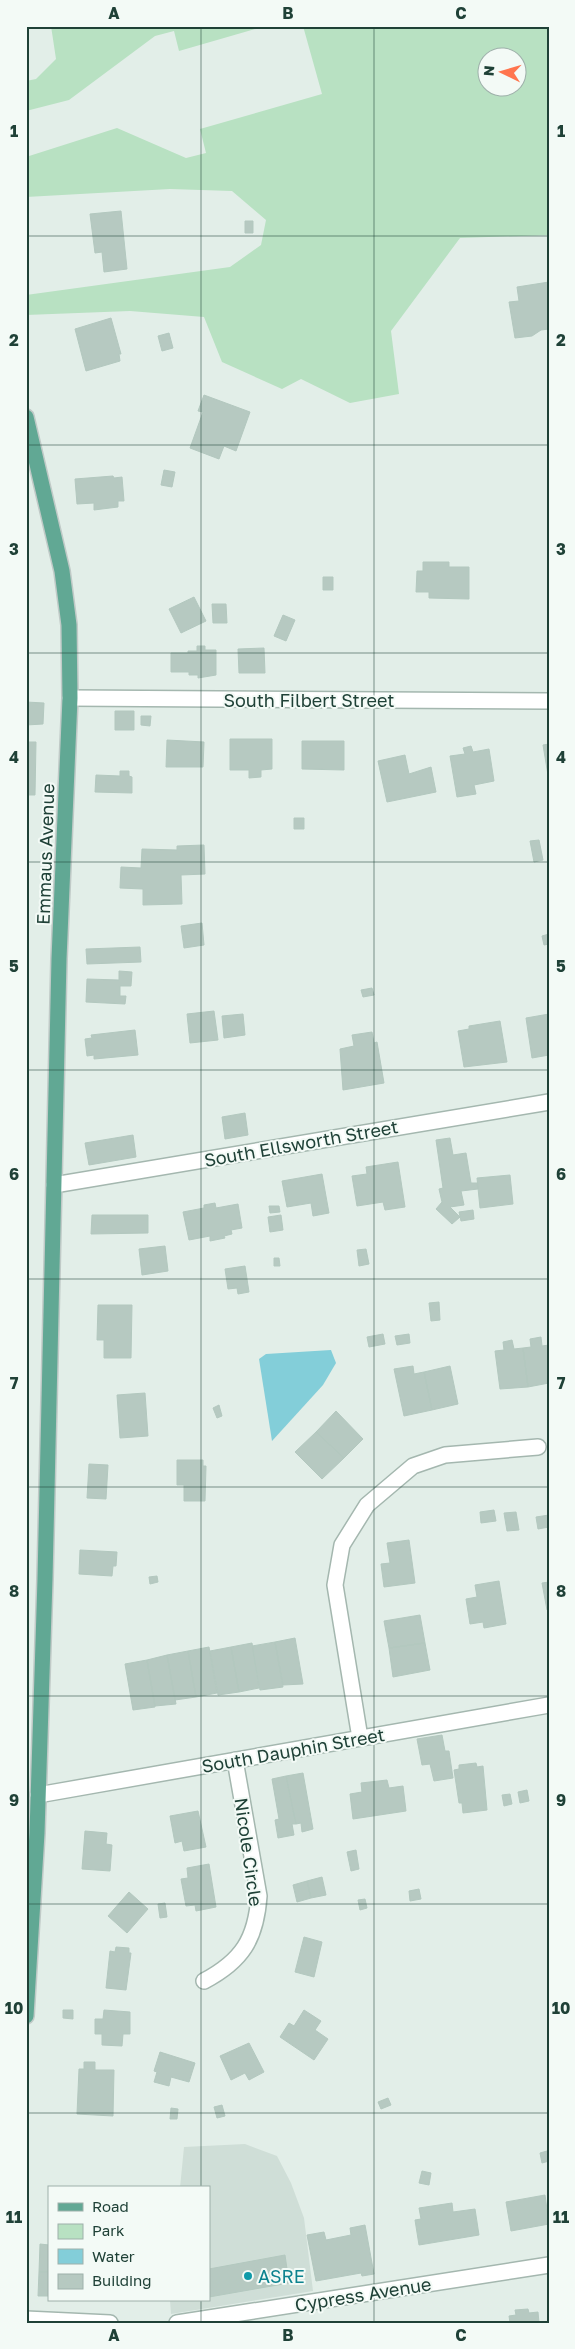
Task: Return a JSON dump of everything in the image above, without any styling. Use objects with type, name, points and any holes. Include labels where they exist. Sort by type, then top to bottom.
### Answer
[{"type":"main road","name":"Emmaus Avenue","points":[[26,417],[62,571],[68,625],[70,698],[60,935],[38,1795],[32,1833],[26,2016]]},
{"type":"street","name":"South Filbert Street","points":[[70,698],[549,701]]},
{"type":"street","name":"South Ellsworth Street","points":[[54,1185],[549,1102]]},
{"type":"street","points":[[360,1738],[335,1585],[342,1545],[367,1505],[413,1466],[445,1455],[538,1447]]},
{"type":"street","name":"South Dauphin Street","points":[[38,1795],[549,1705]]},
{"type":"street","name":"Nicole Circle","points":[[204,1981],[224,1970],[239,1956],[250,1939],[258,1916],[259,1896],[235,1760]]},
{"type":"street","name":"Cypress Avenue","points":[[177,2323],[549,2264]]},
{"type":"street","points":[[26,2319],[110,2323]]},
{"type":"shaded area","points":[[245,2144],[277,2156],[291,2183],[304,2218],[313,2291],[171,2314],[170,2302],[210,2302],[210,2186],[180,2186],[184,2147]]},
{"type":"green space","points":[[51,26],[266,26],[179,51],[174,31],[155,36],[69,100],[26,111],[26,81],[36,79],[56,59]]},
{"type":"green space","points":[[303,26],[549,26],[549,235],[460,238],[391,331],[399,394],[350,403],[301,379],[282,389],[222,362],[204,317],[130,311],[26,315],[26,295],[230,267],[261,245],[266,220],[232,191],[170,189],[26,197],[26,157],[117,128],[186,158],[206,153],[200,129],[322,94]]},
{"type":"water","points":[[331,1350],[336,1363],[323,1385],[272,1441],[259,1359],[266,1354]]},
{"type":"building","points":[[121,211],[127,269],[104,272],[102,252],[95,253],[90,214]]},
{"type":"building","points":[[245,221],[253,221],[253,233],[245,233]]},
{"type":"building","points":[[549,282],[549,329],[541,330],[532,336],[515,338],[509,302],[519,301],[517,287]]},
{"type":"building","points":[[111,318],[121,354],[119,354],[120,361],[86,371],[75,329]]},
{"type":"building","points":[[169,333],[173,348],[162,351],[158,336]]},
{"type":"building","points":[[204,395],[250,412],[236,451],[224,446],[219,459],[190,448],[203,412],[198,411]]},
{"type":"building","points":[[164,470],[175,472],[172,487],[161,485]]},
{"type":"building","points":[[113,476],[114,478],[122,477],[124,501],[118,501],[118,507],[94,510],[94,503],[77,504],[75,479]]},
{"type":"building","points":[[423,562],[449,562],[449,567],[469,567],[469,599],[429,598],[429,592],[416,592],[417,571],[423,571]]},
{"type":"building","points":[[323,577],[333,577],[333,590],[323,590]]},
{"type":"building","points":[[194,597],[206,621],[181,633],[169,609]]},
{"type":"building","points":[[212,604],[226,604],[227,623],[213,623]]},
{"type":"building","points":[[283,615],[295,620],[286,641],[274,636]]},
{"type":"building","points":[[197,646],[205,646],[205,650],[216,650],[216,675],[198,678],[198,675],[189,675],[189,672],[171,672],[171,653],[197,651]]},
{"type":"building","points":[[264,648],[265,673],[239,673],[238,649]]},
{"type":"building","points":[[26,702],[44,703],[43,724],[26,725]]},
{"type":"building","points":[[115,711],[134,711],[134,730],[115,730]]},
{"type":"building","points":[[141,716],[151,716],[150,726],[141,725]]},
{"type":"building","points":[[230,739],[272,739],[272,769],[261,770],[261,777],[249,778],[249,770],[230,770]]},
{"type":"building","points":[[167,740],[204,742],[203,767],[166,767]]},
{"type":"building","points":[[302,741],[344,741],[344,770],[302,769]]},
{"type":"building","points":[[26,742],[36,742],[35,795],[26,795]]},
{"type":"building","points":[[549,744],[549,781],[543,745]]},
{"type":"building","points":[[471,746],[473,752],[489,749],[494,781],[474,785],[476,794],[457,797],[450,756],[465,754],[463,748]]},
{"type":"building","points":[[405,755],[409,774],[431,767],[436,792],[387,802],[378,761]]},
{"type":"building","points":[[120,771],[129,771],[129,776],[132,777],[132,793],[95,792],[96,775],[120,776]]},
{"type":"building","points":[[294,818],[304,818],[304,829],[294,829]]},
{"type":"building","points":[[26,822],[28,822],[28,876],[26,876]]},
{"type":"building","points":[[539,840],[543,860],[534,862],[530,841]]},
{"type":"building","points":[[204,845],[205,874],[181,875],[182,904],[143,905],[143,889],[120,888],[121,867],[141,868],[142,849],[177,850],[177,846]]},
{"type":"building","points":[[202,923],[204,945],[184,948],[181,926]]},
{"type":"building","points":[[549,934],[549,944],[544,945],[542,936]]},
{"type":"building","points":[[140,947],[141,962],[87,964],[86,949]]},
{"type":"building","points":[[119,971],[132,972],[131,986],[120,986],[120,996],[126,996],[125,1004],[86,1002],[87,979],[119,980]]},
{"type":"building","points":[[372,988],[374,995],[363,997],[361,990]]},
{"type":"building","points":[[214,1011],[218,1040],[190,1043],[187,1014]]},
{"type":"building","points":[[243,1014],[245,1035],[224,1038],[222,1016]]},
{"type":"building","points":[[549,1014],[549,1055],[532,1058],[526,1018]]},
{"type":"building","points":[[500,1021],[507,1062],[464,1067],[458,1031],[469,1029],[469,1026]]},
{"type":"building","points":[[135,1030],[138,1055],[94,1059],[94,1055],[87,1056],[85,1039],[92,1038],[91,1035]]},
{"type":"building","points":[[372,1032],[374,1043],[377,1042],[384,1083],[343,1090],[340,1049],[354,1046],[352,1035]]},
{"type":"building","points":[[245,1113],[248,1135],[225,1139],[222,1117]]},
{"type":"building","points":[[133,1135],[136,1157],[89,1165],[85,1143]]},
{"type":"building","points":[[450,1138],[453,1155],[466,1153],[471,1183],[477,1183],[478,1189],[461,1191],[464,1205],[450,1207],[460,1217],[452,1224],[436,1209],[442,1202],[439,1189],[443,1188],[436,1140]]},
{"type":"building","points":[[398,1162],[405,1207],[385,1210],[383,1202],[357,1206],[352,1176],[367,1174],[366,1167]]},
{"type":"building","points":[[322,1174],[329,1213],[313,1216],[311,1203],[287,1207],[282,1181]]},
{"type":"building","points":[[510,1175],[513,1204],[480,1208],[477,1178]]},
{"type":"building","points":[[215,1203],[216,1208],[238,1204],[242,1228],[231,1230],[232,1234],[224,1236],[225,1238],[210,1241],[210,1236],[189,1240],[183,1212],[204,1208],[204,1205]]},
{"type":"building","points":[[269,1206],[279,1206],[280,1212],[270,1213]]},
{"type":"building","points":[[473,1210],[474,1219],[461,1221],[459,1212]]},
{"type":"building","points":[[92,1215],[148,1215],[148,1233],[91,1234]]},
{"type":"building","points":[[281,1215],[283,1230],[270,1232],[268,1217]]},
{"type":"building","points":[[165,1246],[168,1271],[142,1275],[139,1249]]},
{"type":"building","points":[[366,1249],[369,1264],[359,1266],[357,1250]]},
{"type":"building","points":[[274,1258],[279,1258],[280,1266],[274,1266]]},
{"type":"building","points":[[245,1266],[249,1292],[238,1294],[237,1288],[228,1289],[225,1269]]},
{"type":"building","points":[[439,1302],[440,1320],[431,1321],[429,1303]]},
{"type":"building","points":[[98,1305],[132,1305],[131,1358],[104,1358],[104,1340],[97,1340]]},
{"type":"building","points":[[383,1334],[385,1344],[369,1347],[367,1337]]},
{"type":"building","points":[[409,1334],[410,1343],[397,1345],[395,1336]]},
{"type":"building","points":[[541,1337],[542,1346],[549,1345],[549,1383],[528,1387],[523,1348],[531,1347],[530,1339]]},
{"type":"building","points":[[512,1340],[514,1349],[523,1348],[528,1387],[500,1389],[495,1351],[504,1350],[503,1342]]},
{"type":"building","points":[[413,1366],[414,1374],[424,1372],[432,1410],[404,1416],[394,1369]]},
{"type":"building","points":[[450,1366],[458,1404],[432,1410],[424,1372]]},
{"type":"building","points":[[145,1393],[148,1436],[120,1438],[117,1395]]},
{"type":"building","points":[[219,1405],[222,1416],[217,1418],[213,1408]]},
{"type":"building","points":[[336,1411],[363,1439],[344,1458],[316,1432]]},
{"type":"building","points":[[316,1432],[344,1458],[322,1479],[295,1452]]},
{"type":"building","points":[[177,1460],[203,1460],[203,1466],[206,1466],[205,1501],[184,1501],[184,1485],[177,1485]]},
{"type":"building","points":[[89,1464],[108,1465],[106,1499],[87,1498]]},
{"type":"building","points":[[494,1510],[496,1521],[481,1523],[480,1512]]},
{"type":"building","points":[[516,1512],[519,1530],[507,1531],[504,1513]]},
{"type":"building","points":[[549,1515],[549,1527],[538,1529],[536,1517]]},
{"type":"building","points":[[409,1540],[415,1583],[384,1587],[381,1564],[390,1563],[387,1543]]},
{"type":"building","points":[[80,1550],[117,1552],[116,1566],[113,1566],[112,1576],[79,1574]]},
{"type":"building","points":[[157,1576],[158,1582],[150,1584],[149,1577]]},
{"type":"building","points":[[499,1581],[506,1624],[484,1628],[483,1622],[470,1624],[466,1599],[477,1597],[475,1585]]},
{"type":"building","points":[[549,1582],[549,1610],[547,1610],[542,1583]]},
{"type":"building","points":[[420,1615],[425,1643],[389,1648],[384,1621]]},
{"type":"building","points":[[295,1638],[303,1684],[283,1685],[275,1642]]},
{"type":"building","points":[[275,1642],[283,1687],[260,1690],[252,1646]]},
{"type":"building","points":[[252,1643],[259,1688],[239,1692],[231,1647]]},
{"type":"building","points":[[425,1643],[430,1670],[393,1677],[389,1648]]},
{"type":"building","points":[[209,1647],[217,1693],[196,1697],[188,1651]]},
{"type":"building","points":[[231,1647],[239,1692],[218,1695],[210,1651]]},
{"type":"building","points":[[188,1651],[196,1697],[175,1700],[167,1655]]},
{"type":"building","points":[[167,1655],[176,1704],[155,1706],[147,1660]]},
{"type":"building","points":[[147,1660],[155,1707],[133,1710],[125,1664]]},
{"type":"building","points":[[442,1735],[445,1751],[449,1751],[453,1778],[434,1781],[430,1764],[422,1765],[417,1739]]},
{"type":"building","points":[[476,1763],[477,1767],[483,1766],[487,1810],[463,1813],[462,1803],[459,1803],[454,1770],[459,1769],[459,1765]]},
{"type":"building","points":[[303,1773],[313,1829],[302,1832],[301,1823],[296,1824],[286,1776]]},
{"type":"building","points":[[286,1776],[296,1824],[292,1824],[294,1835],[278,1838],[275,1820],[279,1819],[272,1779]]},
{"type":"building","points":[[387,1780],[389,1788],[403,1786],[406,1811],[353,1819],[350,1794],[362,1792],[361,1783]]},
{"type":"building","points":[[527,1790],[529,1801],[520,1803],[518,1792]]},
{"type":"building","points":[[510,1794],[512,1804],[504,1806],[502,1795]]},
{"type":"building","points":[[198,1811],[206,1847],[184,1851],[182,1841],[175,1843],[170,1816]]},
{"type":"building","points":[[85,1831],[107,1833],[106,1844],[112,1845],[110,1871],[82,1869]]},
{"type":"building","points":[[356,1850],[359,1869],[351,1871],[347,1852]]},
{"type":"building","points":[[209,1864],[216,1907],[196,1911],[195,1905],[186,1906],[181,1879],[188,1878],[187,1868]]},
{"type":"building","points":[[322,1877],[326,1895],[311,1898],[307,1881]]},
{"type":"building","points":[[307,1881],[311,1898],[297,1902],[293,1885]]},
{"type":"building","points":[[419,1889],[421,1899],[410,1901],[409,1891]]},
{"type":"building","points":[[129,1892],[148,1909],[127,1933],[108,1916]]},
{"type":"building","points":[[365,1899],[367,1908],[360,1910],[358,1900]]},
{"type":"building","points":[[165,1903],[167,1917],[160,1918],[158,1904]]},
{"type":"building","points":[[304,1937],[322,1942],[314,1977],[295,1972]]},
{"type":"building","points":[[116,1947],[129,1948],[129,1953],[131,1953],[126,1990],[106,1988],[110,1951],[115,1952]]},
{"type":"building","points":[[63,2010],[73,2010],[73,2019],[63,2018]]},
{"type":"building","points":[[104,2010],[130,2012],[130,2034],[123,2034],[122,2046],[102,2045],[102,2034],[95,2034],[95,2019],[103,2019]]},
{"type":"building","points":[[304,2010],[321,2021],[315,2030],[328,2039],[314,2060],[280,2037],[289,2023],[294,2026]]},
{"type":"building","points":[[249,2043],[264,2072],[249,2080],[245,2073],[231,2080],[220,2056]]},
{"type":"building","points":[[160,2052],[195,2063],[189,2082],[171,2077],[169,2086],[154,2082],[157,2072],[154,2071]]},
{"type":"building","points":[[84,2062],[95,2062],[95,2070],[114,2070],[113,2116],[77,2114],[79,2069],[84,2069]]},
{"type":"building","points":[[388,2098],[391,2105],[381,2109],[378,2102]]},
{"type":"building","points":[[222,2105],[225,2116],[217,2118],[214,2107]]},
{"type":"building","points":[[171,2108],[178,2109],[177,2119],[170,2119]]},
{"type":"building","points":[[547,2151],[549,2161],[542,2163],[540,2153]]},
{"type":"building","points":[[422,2171],[431,2173],[429,2185],[419,2183]]},
{"type":"building","points":[[545,2195],[549,2224],[511,2231],[506,2202]]},
{"type":"building","points":[[452,2203],[453,2212],[475,2209],[479,2235],[419,2245],[415,2220],[421,2219],[419,2208]]},
{"type":"building","points":[[365,2225],[374,2274],[362,2276],[361,2273],[316,2281],[307,2235],[324,2232],[326,2240],[351,2235],[350,2228]]},
{"type":"building","points":[[40,2244],[48,2245],[48,2272],[39,2272]]},
{"type":"building","name":"ASRE","points":[[285,2255],[289,2283],[210,2297],[210,2269]]},
{"type":"building","points":[[39,2272],[48,2272],[48,2296],[38,2296]]},
{"type":"building","points":[[528,2309],[529,2313],[538,2312],[539,2323],[510,2323],[509,2316],[516,2315],[515,2310]]},
{"type":"place","name":"ASRE","points":[[248,2276]]}]
